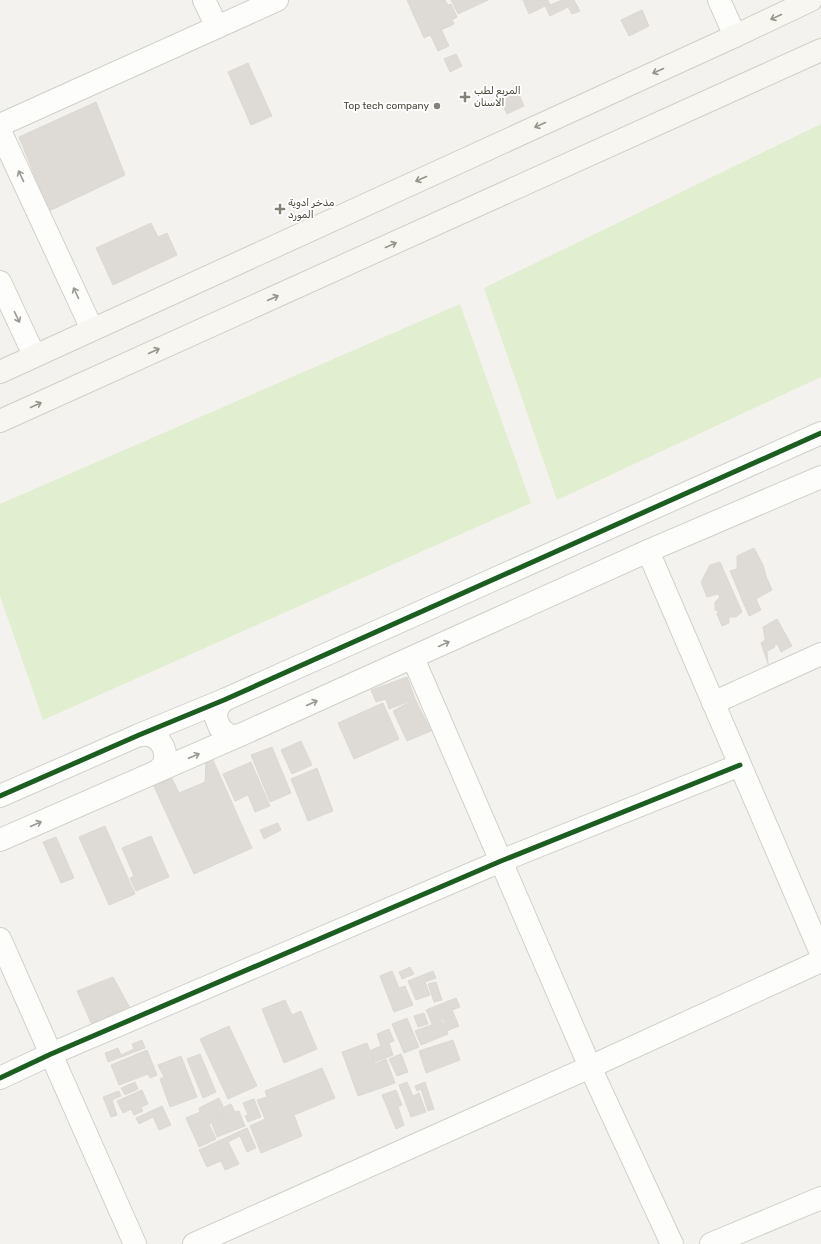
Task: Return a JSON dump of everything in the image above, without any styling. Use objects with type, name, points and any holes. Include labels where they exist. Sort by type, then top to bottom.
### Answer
[{"type":"main road","points":[[0,372],[34,355],[811,0]]},
{"type":"main road","points":[[0,421],[821,50]]},
{"type":"street","points":[[204,0],[217,27]]},
{"type":"street","points":[[0,125],[277,0]]},
{"type":"street","points":[[719,0],[735,36]]},
{"type":"street","points":[[0,131],[92,329]]},
{"type":"street","points":[[0,282],[34,355]]},
{"type":"street","points":[[0,796],[139,735],[224,700],[821,433]]},
{"type":"street","points":[[0,840],[413,658],[648,551],[821,477]]},
{"type":"street","points":[[648,551],[821,953]]},
{"type":"street","points":[[713,703],[821,654]]},
{"type":"street","points":[[413,658],[590,1067],[672,1244]]},
{"type":"street","points":[[224,700],[217,708],[216,718],[220,728],[228,735],[238,736]]},
{"type":"street","points":[[139,735],[149,735],[157,738],[163,746],[165,755],[164,763],[158,771]]},
{"type":"street","points":[[0,1078],[51,1054],[501,861],[740,766]]},
{"type":"street","points":[[0,939],[136,1244]]},
{"type":"street","points":[[194,1244],[590,1067],[821,961]]},
{"type":"street","points":[[711,1244],[821,1198]]},
{"type":"green space","points":[[821,124],[821,377],[557,500],[484,288]]},
{"type":"green space","points":[[460,304],[531,503],[43,720],[0,596],[0,504]]},
{"type":"building","points":[[407,0],[445,0],[448,5],[451,4],[457,17],[452,20],[454,24],[424,38]]},
{"type":"building","points":[[451,0],[488,0],[458,14]]},
{"type":"building","points":[[523,0],[548,0],[550,5],[562,0],[574,0],[580,11],[572,14],[568,7],[550,16],[545,6],[529,14]]},
{"type":"building","points":[[642,10],[649,26],[629,36],[621,20]]},
{"type":"building","points":[[441,29],[449,46],[438,51],[430,34]]},
{"type":"building","points":[[456,54],[462,66],[450,72],[444,59]]},
{"type":"building","points":[[248,63],[272,116],[251,125],[228,72]]},
{"type":"building","points":[[516,87],[524,106],[507,114],[498,95]]},
{"type":"building","points":[[96,102],[125,175],[49,211],[19,137]]},
{"type":"building","points":[[151,223],[158,237],[167,233],[177,255],[113,285],[96,248]]},
{"type":"building","points":[[754,548],[763,565],[772,590],[756,599],[761,610],[749,616],[730,571],[737,569],[737,556]]},
{"type":"building","points":[[720,562],[742,612],[736,617],[729,617],[729,623],[722,626],[717,614],[718,611],[715,610],[715,602],[720,597],[718,594],[707,597],[701,582],[710,565]]},
{"type":"building","points":[[777,619],[792,646],[781,652],[778,645],[775,644],[775,647],[767,651],[768,664],[761,643],[765,640],[763,627]]},
{"type":"building","points":[[407,677],[415,699],[389,709],[386,699],[376,702],[371,690]]},
{"type":"building","points":[[415,699],[431,731],[407,741],[393,711]]},
{"type":"building","points":[[383,703],[399,739],[354,759],[338,723]]},
{"type":"building","points":[[301,741],[312,765],[292,774],[281,750]]},
{"type":"building","points":[[272,747],[291,793],[270,802],[251,755]]},
{"type":"building","points":[[213,760],[252,848],[194,874],[152,782],[170,774],[179,793],[205,782],[206,763]]},
{"type":"building","points":[[251,762],[270,806],[255,812],[248,795],[235,801],[223,774]]},
{"type":"building","points":[[317,768],[333,811],[308,821],[291,779]]},
{"type":"building","points":[[278,823],[281,830],[264,839],[260,830]]},
{"type":"building","points":[[105,826],[135,894],[109,905],[79,837]]},
{"type":"building","points":[[151,836],[169,877],[136,891],[130,878],[134,876],[122,848]]},
{"type":"building","points":[[56,837],[74,878],[61,883],[43,842]]},
{"type":"building","points":[[410,967],[414,974],[402,979],[399,972]]},
{"type":"building","points":[[392,971],[399,988],[405,986],[413,1005],[394,1012],[380,976]]},
{"type":"building","points":[[433,971],[436,978],[425,982],[430,995],[416,1000],[408,981]]},
{"type":"building","points":[[113,977],[130,1008],[92,1025],[77,991]]},
{"type":"building","points":[[436,982],[442,1000],[434,1002],[428,984]]},
{"type":"building","points":[[456,998],[460,1007],[452,1010],[459,1026],[447,1031],[443,1019],[432,1024],[426,1010]]},
{"type":"building","points":[[285,1000],[292,1015],[301,1011],[317,1049],[284,1063],[262,1009]]},
{"type":"building","points":[[424,1013],[428,1024],[418,1027],[414,1016]]},
{"type":"building","points":[[407,1018],[419,1047],[404,1053],[392,1024]]},
{"type":"building","points":[[442,1021],[448,1034],[421,1045],[415,1031]]},
{"type":"building","points":[[229,1026],[257,1086],[228,1099],[200,1039]]},
{"type":"building","points":[[389,1029],[394,1041],[389,1043],[393,1055],[375,1062],[371,1050],[381,1046],[377,1034]]},
{"type":"building","points":[[142,1040],[145,1048],[108,1062],[105,1053],[118,1048],[121,1055],[134,1049],[132,1044]]},
{"type":"building","points":[[453,1040],[460,1060],[426,1073],[419,1051]]},
{"type":"building","points":[[367,1043],[375,1064],[386,1059],[395,1083],[358,1096],[342,1052]]},
{"type":"building","points":[[147,1050],[157,1075],[150,1078],[148,1074],[119,1085],[111,1065]]},
{"type":"building","points":[[200,1054],[216,1092],[203,1098],[187,1059]]},
{"type":"building","points":[[401,1054],[408,1072],[397,1076],[389,1059]]},
{"type":"building","points":[[181,1056],[197,1097],[170,1107],[160,1079],[164,1077],[158,1065]]},
{"type":"building","points":[[322,1068],[335,1098],[294,1115],[302,1136],[261,1153],[250,1126],[265,1119],[257,1100],[267,1097],[265,1091]]},
{"type":"building","points":[[135,1082],[138,1089],[125,1095],[121,1088]]},
{"type":"building","points":[[407,1082],[413,1096],[419,1093],[426,1112],[411,1117],[399,1085]]},
{"type":"building","points":[[425,1082],[434,1109],[428,1111],[421,1089],[417,1091],[415,1086]]},
{"type":"building","points":[[142,1090],[148,1104],[141,1107],[143,1111],[134,1115],[131,1109],[123,1113],[117,1101]]},
{"type":"building","points":[[396,1090],[402,1105],[398,1107],[404,1125],[396,1129],[382,1095]]},
{"type":"building","points":[[119,1091],[121,1096],[112,1100],[117,1115],[111,1117],[103,1097]]},
{"type":"building","points":[[219,1098],[223,1106],[216,1109],[220,1120],[209,1124],[216,1139],[199,1147],[186,1118],[200,1112],[199,1108]]},
{"type":"building","points":[[254,1099],[261,1117],[248,1122],[245,1116],[248,1115],[243,1103]]},
{"type":"building","points":[[231,1104],[235,1112],[239,1111],[245,1126],[217,1137],[212,1124],[221,1121],[217,1110]]},
{"type":"building","points":[[162,1106],[171,1125],[159,1130],[153,1117],[139,1124],[136,1118]]},
{"type":"building","points":[[247,1128],[256,1148],[247,1152],[240,1136],[228,1142],[239,1164],[225,1170],[221,1161],[207,1167],[199,1150]]},
{"type":"cycle path","points":[[0,796],[139,735],[224,700],[821,433]]},
{"type":"cycle path","points":[[0,1078],[51,1054],[501,861],[740,765]]},
{"type":"place","name":"المربع لطب الاسنان","points":[[465,97]]},
{"type":"place","name":"Top tech company","points":[[437,106]]},
{"type":"place","name":"مذخر ادوية المورد","points":[[280,209]]}]
